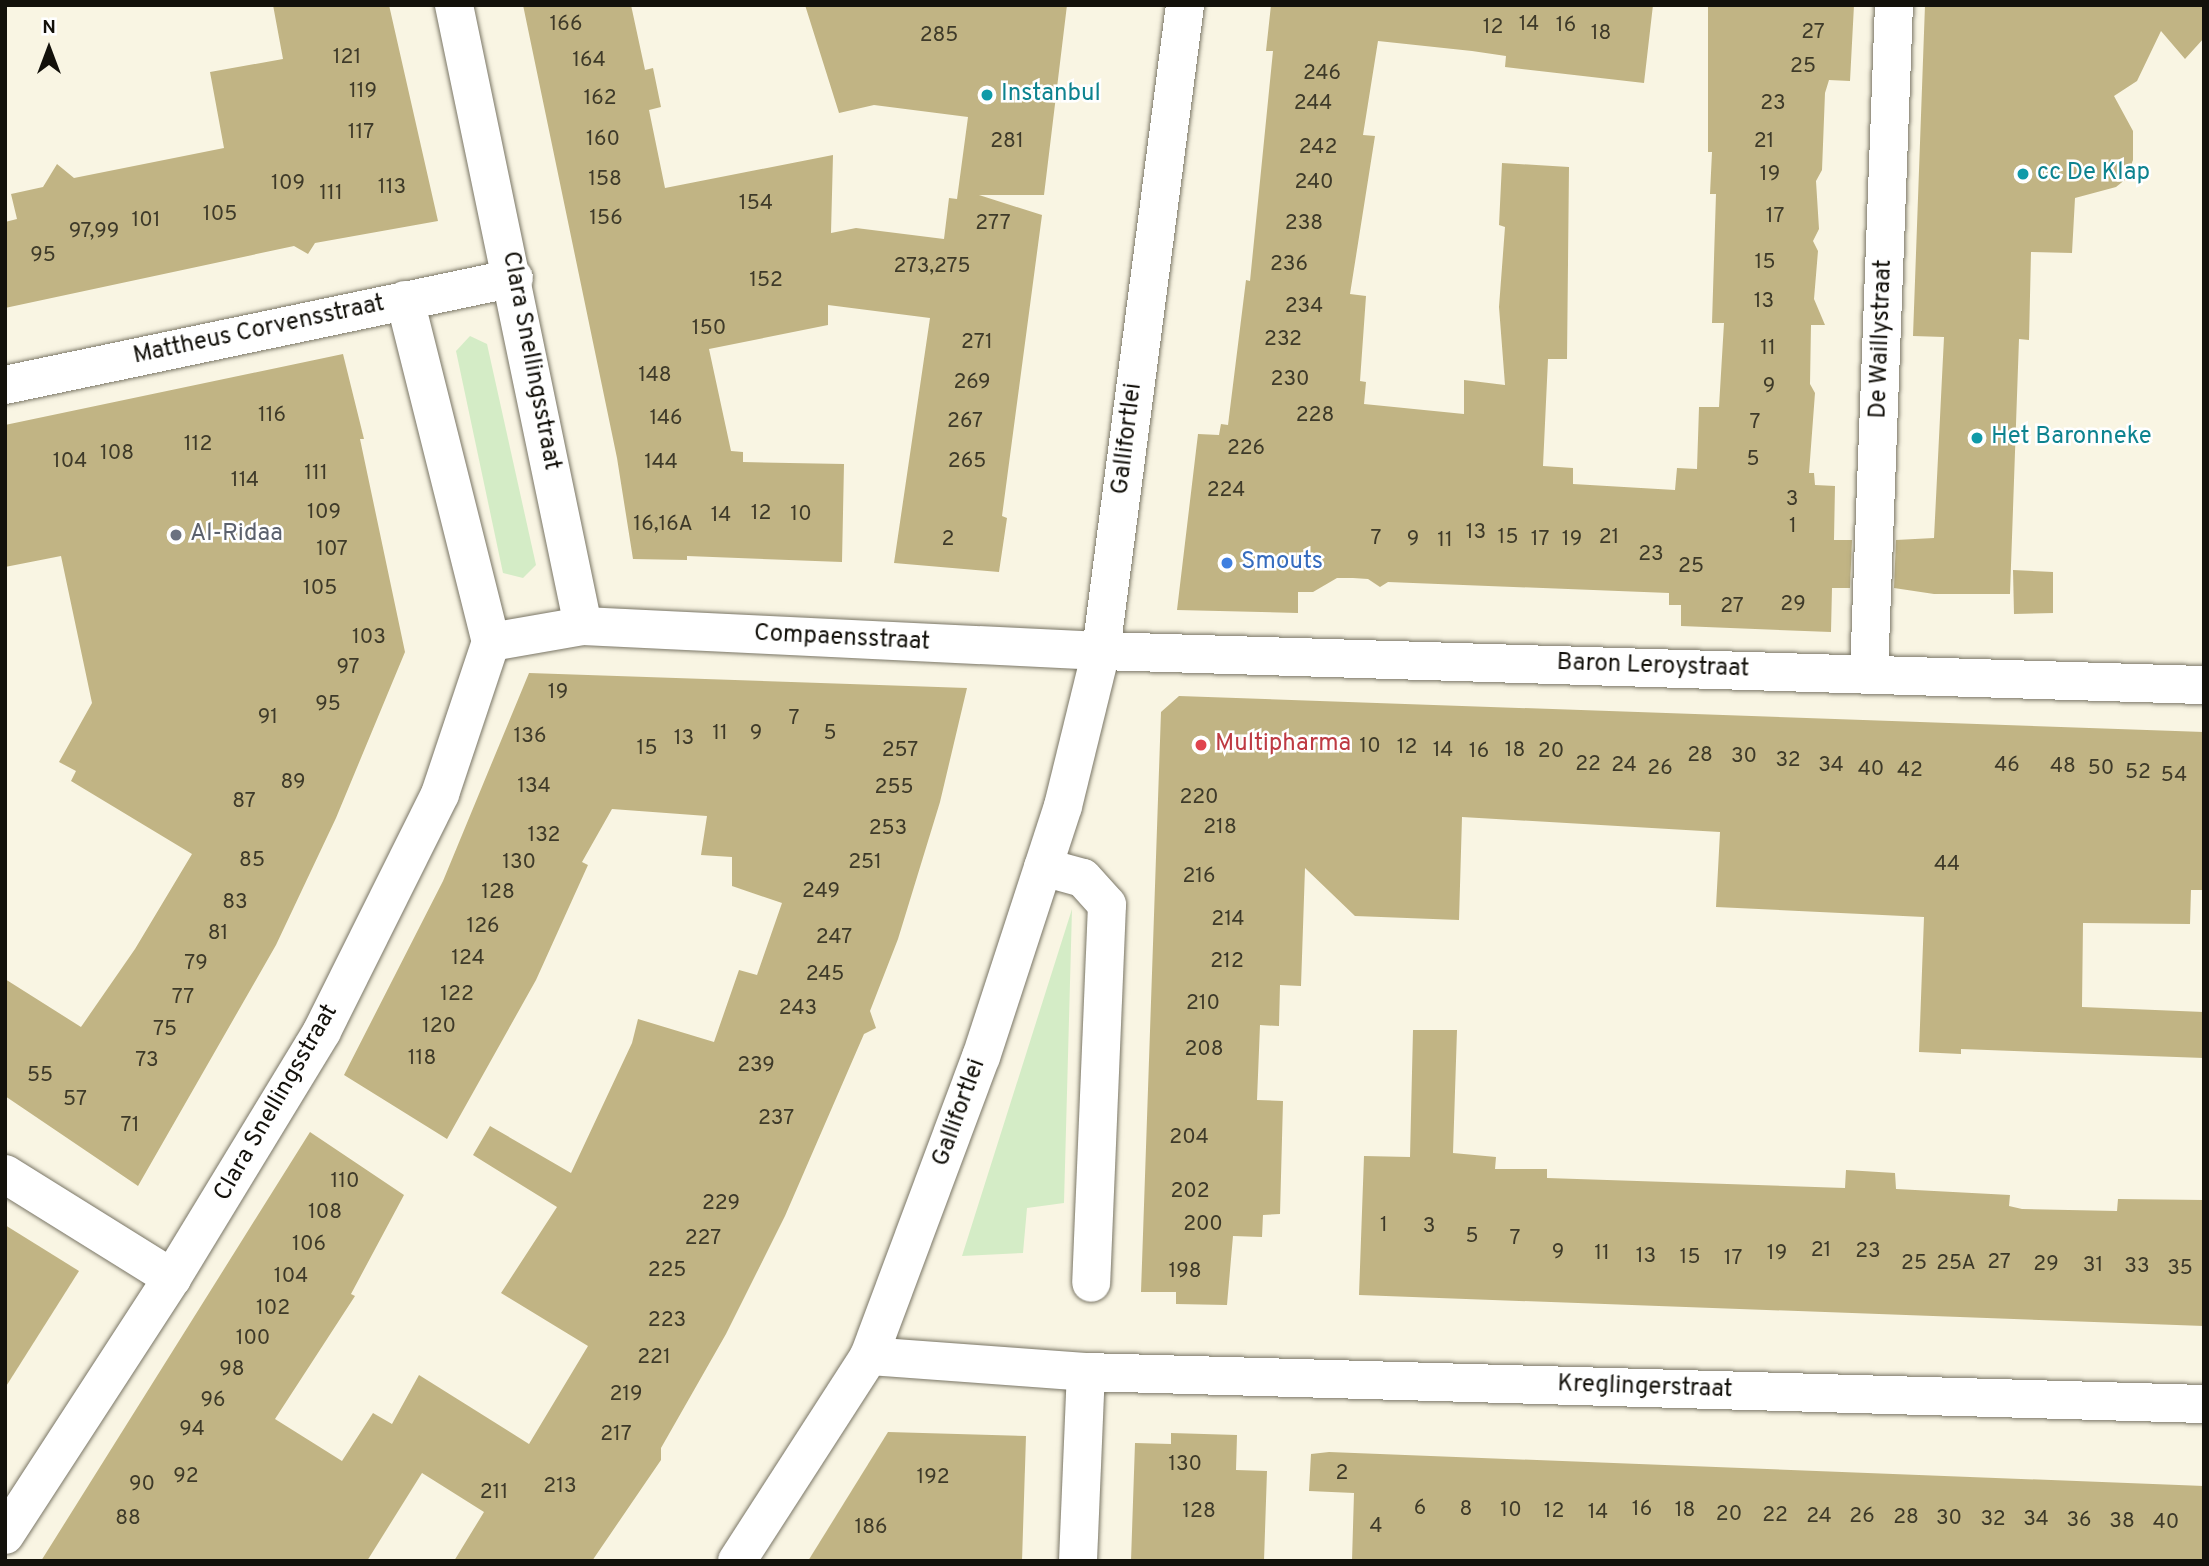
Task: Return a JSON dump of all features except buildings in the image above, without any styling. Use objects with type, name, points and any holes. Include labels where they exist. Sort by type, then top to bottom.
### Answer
[{"type":"street","name":"Clara Snellingsstraat","points":[[454,5],[514,278],[583,626]]},
{"type":"street","name":"Gallifortlei","points":[[737,1561],[869,1356],[976,1068],[1044,867],[1101,651],[1185,5]]},
{"type":"street","name":"De Waillystraat","points":[[1869,673],[1894,5]]},
{"type":"street","name":"Mattheus Corvensstraat","points":[[5,385],[514,278]]},
{"type":"street","points":[[405,300],[491,642],[583,626]]},
{"type":"street","name":"Compaensstraat","points":[[583,626],[1101,651]]},
{"type":"street","name":"Clara Snellingsstraat","points":[[5,1535],[172,1278],[322,1031],[440,794],[491,642]]},
{"type":"street","name":"Baron Leroystraat","points":[[1101,651],[2204,685]]},
{"type":"street","points":[[1044,867],[1083,878],[1107,905],[1091,1283]]},
{"type":"street","points":[[5,1174],[172,1278]]},
{"type":"street","points":[[869,1356],[1086,1372],[1079,1561]]},
{"type":"street","name":"Kreglingerstraat","points":[[1086,1372],[2204,1404]]},
{"type":"green space","points":[[470,336],[487,344],[536,565],[523,578],[503,573],[456,351]]},
{"type":"green space","points":[[1072,909],[1064,1203],[1027,1208],[1023,1253],[962,1256]]},
{"type":"place","name":"Instanbul","points":[[987,95]]},
{"type":"place","name":"cc De Klap","points":[[2023,174]]},
{"type":"place","name":"Het Baronneke","points":[[1977,438]]},
{"type":"place","name":"Al-Ridaa","points":[[176,535]]},
{"type":"place","name":"Smouts","points":[[1227,563]]},
{"type":"place","name":"Multipharma","points":[[1201,745]]}]
